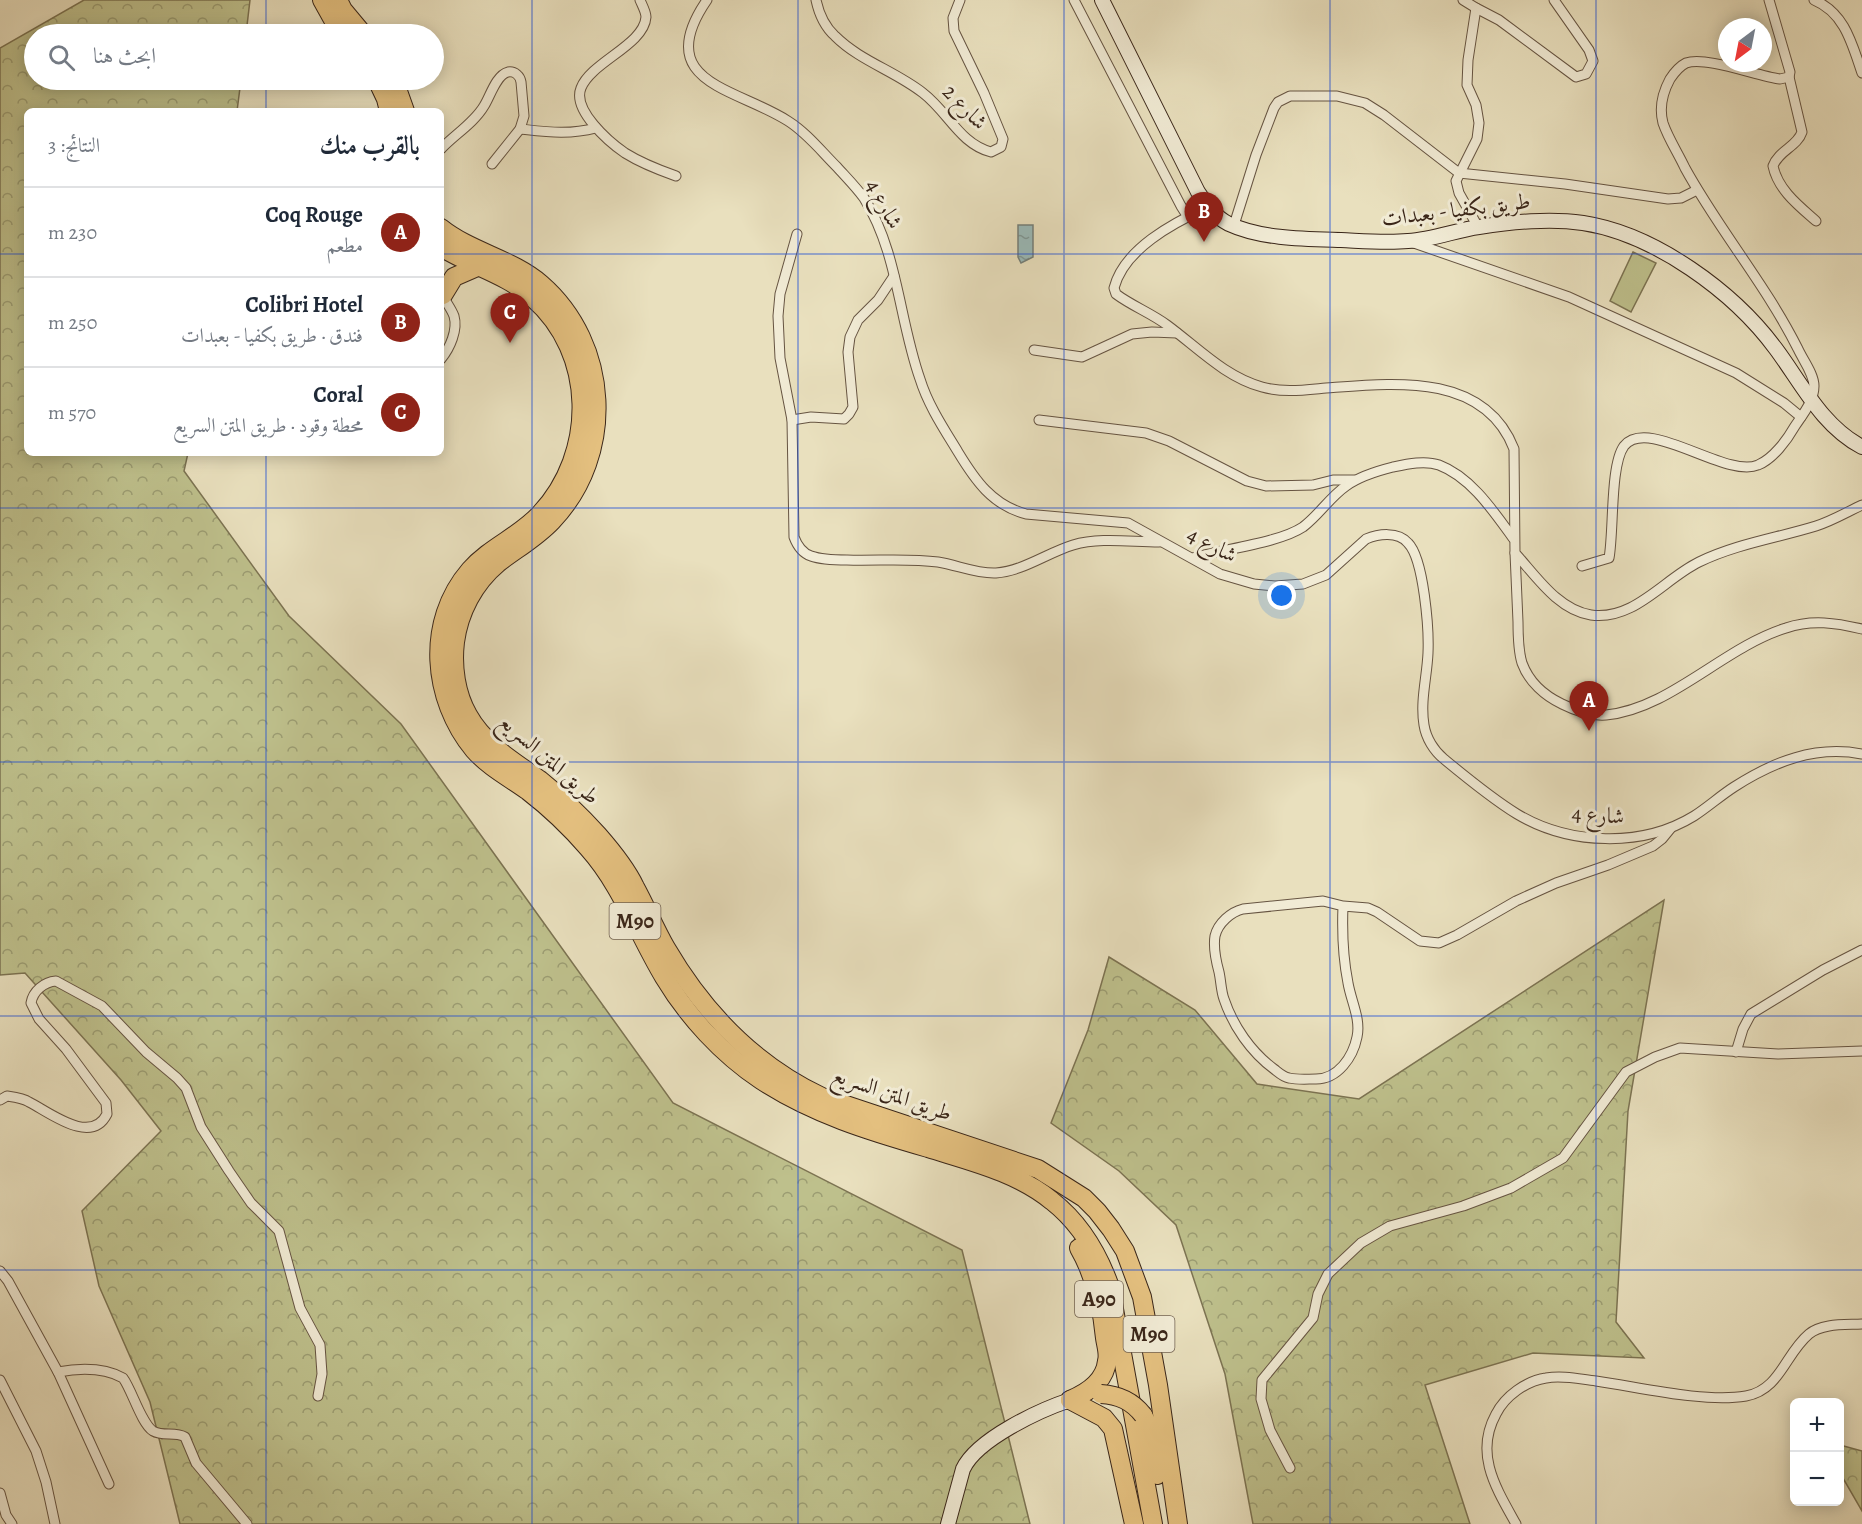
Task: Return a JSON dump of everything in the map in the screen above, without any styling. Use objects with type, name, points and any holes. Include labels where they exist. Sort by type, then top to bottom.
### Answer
[{"type":"highway","points":[[322,0],[337,24]]},
{"type":"highway","points":[[338,0],[355,24]]},
{"type":"highway","points":[[382,90],[388,108]]},
{"type":"highway","points":[[398,90],[404,108]]},
{"type":"highway","name":"طريق المتن السريع","points":[[444,230],[464,244],[527,273],[542,285],[573,321],[592,364],[597,402],[594,438],[589,461],[572,495],[552,522],[484,575],[462,612],[454,659],[459,694],[467,714],[492,745],[574,808],[600,837],[634,884],[665,946],[690,985],[713,1016],[751,1052],[789,1079],[822,1097],[1038,1169],[1084,1198],[1097,1211],[1125,1251],[1142,1297],[1178,1524]]},
{"type":"highway","name":"طريق المتن السريع","points":[[444,249],[477,267],[506,279],[541,306],[568,343],[580,381],[582,407],[580,435],[573,459],[550,501],[542,513],[471,569],[456,591],[447,612],[440,645],[441,678],[449,708],[460,731],[482,758],[544,804],[590,850],[623,898],[673,991],[704,1030],[737,1062],[784,1094],[822,1113],[886,1136],[976,1163],[1043,1194],[1062,1210],[1088,1240],[1102,1265],[1110,1287],[1154,1524]]},
{"type":"highway","points":[[444,290],[454,277],[477,267]]},
{"type":"highway","name":"A90","points":[[1043,1194],[1085,1258],[1093,1278],[1102,1314],[1108,1360],[1102,1375],[1086,1396]]},
{"type":"highway","points":[[1086,1396],[1123,1398],[1137,1407],[1143,1415],[1150,1429],[1165,1524]]},
{"type":"highway","points":[[1086,1396],[1113,1429],[1134,1524]]},
{"type":"highway","points":[[1175,1497],[1187,1524]]},
{"type":"main road","name":"طريق بكفيا - بعبدات","points":[[1102,0],[1198,192],[1208,207],[1220,218],[1234,225],[1290,238],[1410,241],[1478,227],[1553,221],[1610,229],[1662,252],[1705,278],[1737,305],[1776,348],[1812,400],[1842,434],[1862,447]]},
{"type":"main road","points":[[948,1524],[963,1469],[977,1450],[1030,1415],[1086,1396]]},
{"type":"street","points":[[640,0],[646,15],[642,30],[603,64],[580,89],[581,105],[596,128],[610,142],[627,154],[676,176]]},
{"type":"street","name":"شارع 4","points":[[707,0],[696,17],[689,36],[688,50],[693,65],[702,76],[718,87],[788,121],[815,144],[861,194],[870,208],[885,244],[920,380],[939,421],[970,472],[987,493],[1011,510],[1026,514],[1128,523],[1220,574],[1238,580],[1275,586],[1303,584],[1326,575],[1366,539],[1373,536],[1387,534],[1404,539],[1413,550],[1421,578],[1428,651],[1422,711],[1424,728],[1437,752],[1517,814],[1549,828],[1581,837],[1641,836],[1671,828],[1735,786],[1777,763],[1820,751],[1862,753]]},
{"type":"street","name":"شارع 2","points":[[816,0],[823,21],[837,39],[924,93],[964,138],[977,148],[991,153],[1001,147],[1003,140],[954,31],[953,18],[960,0]]},
{"type":"street","points":[[1074,0],[1188,217]]},
{"type":"street","points":[[1463,0],[1499,20],[1576,77],[1586,74],[1593,61],[1589,51],[1554,0]]},
{"type":"street","points":[[1770,0],[1790,72],[1789,77],[1802,132],[1798,140],[1780,153],[1773,166],[1780,185],[1816,221]]},
{"type":"street","points":[[1814,0],[1823,4],[1842,21],[1862,73]]},
{"type":"street","points":[[1476,8],[1468,60],[1467,85],[1476,105],[1479,123],[1477,139],[1456,181],[1459,193],[1478,227]]},
{"type":"street","points":[[1582,566],[1609,558],[1616,468],[1622,451],[1629,442],[1645,438],[1656,440],[1692,450],[1732,466],[1757,466],[1778,450],[1812,400],[1814,381],[1790,334],[1697,190],[1663,122],[1662,111],[1664,92],[1672,76],[1687,63],[1715,64],[1770,78],[1789,77]]},
{"type":"street","points":[[444,146],[483,109],[496,84],[507,72],[516,73],[522,82],[524,116],[520,129],[492,164]]},
{"type":"street","points":[[1234,225],[1256,155],[1274,108],[1278,102],[1290,96],[1338,96],[1365,103],[1459,173],[1576,185],[1668,199],[1681,198],[1697,190]]},
{"type":"street","points":[[520,129],[575,133],[596,128]]},
{"type":"street","points":[[1208,207],[1136,250],[1123,266],[1114,288],[1119,296],[1165,323],[1229,372],[1263,387],[1304,390],[1389,384],[1413,385],[1452,391],[1488,410],[1509,435],[1514,449],[1513,538],[1522,662],[1531,679],[1548,696],[1588,714],[1606,715],[1647,703],[1672,691],[1760,638],[1788,627],[1814,622],[1842,624],[1862,629]]},
{"type":"street","points":[[797,234],[780,294],[778,316],[780,358],[792,420],[794,537],[797,546],[810,556],[830,560],[905,559],[996,573],[1085,542],[1161,542]]},
{"type":"street","points":[[1410,241],[1580,301],[1736,373],[1784,403],[1801,417]]},
{"type":"street","points":[[792,420],[817,417],[842,419],[849,414],[853,407],[848,352],[852,331],[858,320],[878,300],[894,276]]},
{"type":"street","points":[[444,297],[454,317],[451,342],[444,354]]},
{"type":"street","points":[[1034,350],[1082,357],[1132,334],[1177,333]]},
{"type":"street","points":[[1039,420],[1146,433],[1169,441],[1246,481],[1266,486],[1313,485],[1333,480],[1357,480]]},
{"type":"street","points":[[1193,558],[1286,535],[1302,527],[1344,487],[1357,480],[1405,465],[1424,463],[1438,465],[1465,482],[1483,498],[1513,538]]},
{"type":"street","points":[[1515,554],[1566,605],[1590,615],[1610,615],[1633,605],[1698,562],[1745,545],[1819,525],[1862,505]]},
{"type":"street","points":[[1343,906],[1344,955],[1347,981],[1357,1019],[1356,1039],[1344,1065],[1331,1077],[1302,1080],[1288,1078],[1259,1058],[1246,1042],[1223,997],[1215,935],[1226,918],[1236,911],[1323,901],[1343,906],[1368,908],[1420,940],[1439,943],[1516,901],[1556,883],[1653,846],[1671,828]]},
{"type":"street","points":[[1736,1052],[1743,1029],[1751,1014],[1823,970],[1862,950]]},
{"type":"street","points":[[0,1100],[7,1096],[27,1100],[65,1123],[77,1126],[91,1127],[101,1123],[107,1114],[106,1103],[66,1049],[39,1019],[31,1003],[32,997],[44,984],[56,981],[102,1006],[146,1052],[186,1088],[201,1127],[229,1171],[251,1203],[279,1231],[300,1308],[320,1345],[322,1374],[318,1396]]},
{"type":"street","points":[[1290,1468],[1270,1430],[1261,1399],[1262,1380],[1313,1318],[1318,1294],[1328,1274],[1360,1243],[1390,1226],[1463,1206],[1511,1188],[1563,1158],[1626,1072],[1655,1056],[1680,1048],[1778,1054],[1862,1051]]},
{"type":"street","points":[[0,1271],[8,1281],[58,1372],[109,1484]]},
{"type":"street","points":[[1516,1524],[1490,1470],[1485,1447],[1487,1432],[1499,1407],[1508,1396],[1544,1378],[1566,1377],[1679,1394],[1714,1397],[1744,1396],[1757,1393],[1774,1381],[1809,1334],[1830,1326],[1862,1324]]},
{"type":"street","points":[[58,1372],[73,1369],[102,1370],[123,1378],[149,1428],[161,1434],[176,1434],[185,1437],[196,1463],[247,1524]]},
{"type":"street","points":[[0,1380],[36,1451],[46,1482],[55,1524]]},
{"type":"street","points":[[0,1493],[6,1515],[12,1524]]},
{"type":"green space","points":[[84,0],[250,0],[247,24],[42,24]]},
{"type":"green space","points":[[24,34],[24,90],[240,90],[237,108],[24,108],[24,456],[187,456],[184,471],[289,616],[401,724],[673,1103],[962,1250],[1030,1524],[180,1524],[150,1402],[99,1286],[82,1211],[161,1131],[121,1080],[25,973],[0,975],[0,48]]},
{"type":"green space","points":[[1633,252],[1656,263],[1631,312],[1610,301]]},
{"type":"green space","points":[[1664,900],[1628,1111],[1616,1322],[1644,1358],[1533,1353],[1425,1385],[1470,1524],[1253,1524],[1225,1374],[1176,1225],[1119,1171],[1051,1123],[1088,1030],[1109,957],[1195,1010],[1257,1084],[1359,1099]]},
{"type":"green space","points":[[1844,1446],[1862,1451],[1862,1511],[1844,1480]]},
{"type":"water","points":[[1018,225],[1033,225],[1033,257],[1021,263],[1018,257]]},
{"type":"place","name":"Colibri Hotel","points":[[1204,242]]},
{"type":"place","name":"Coral","points":[[510,343]]},
{"type":"place","name":"Coq Rouge","points":[[1589,731]]}]
